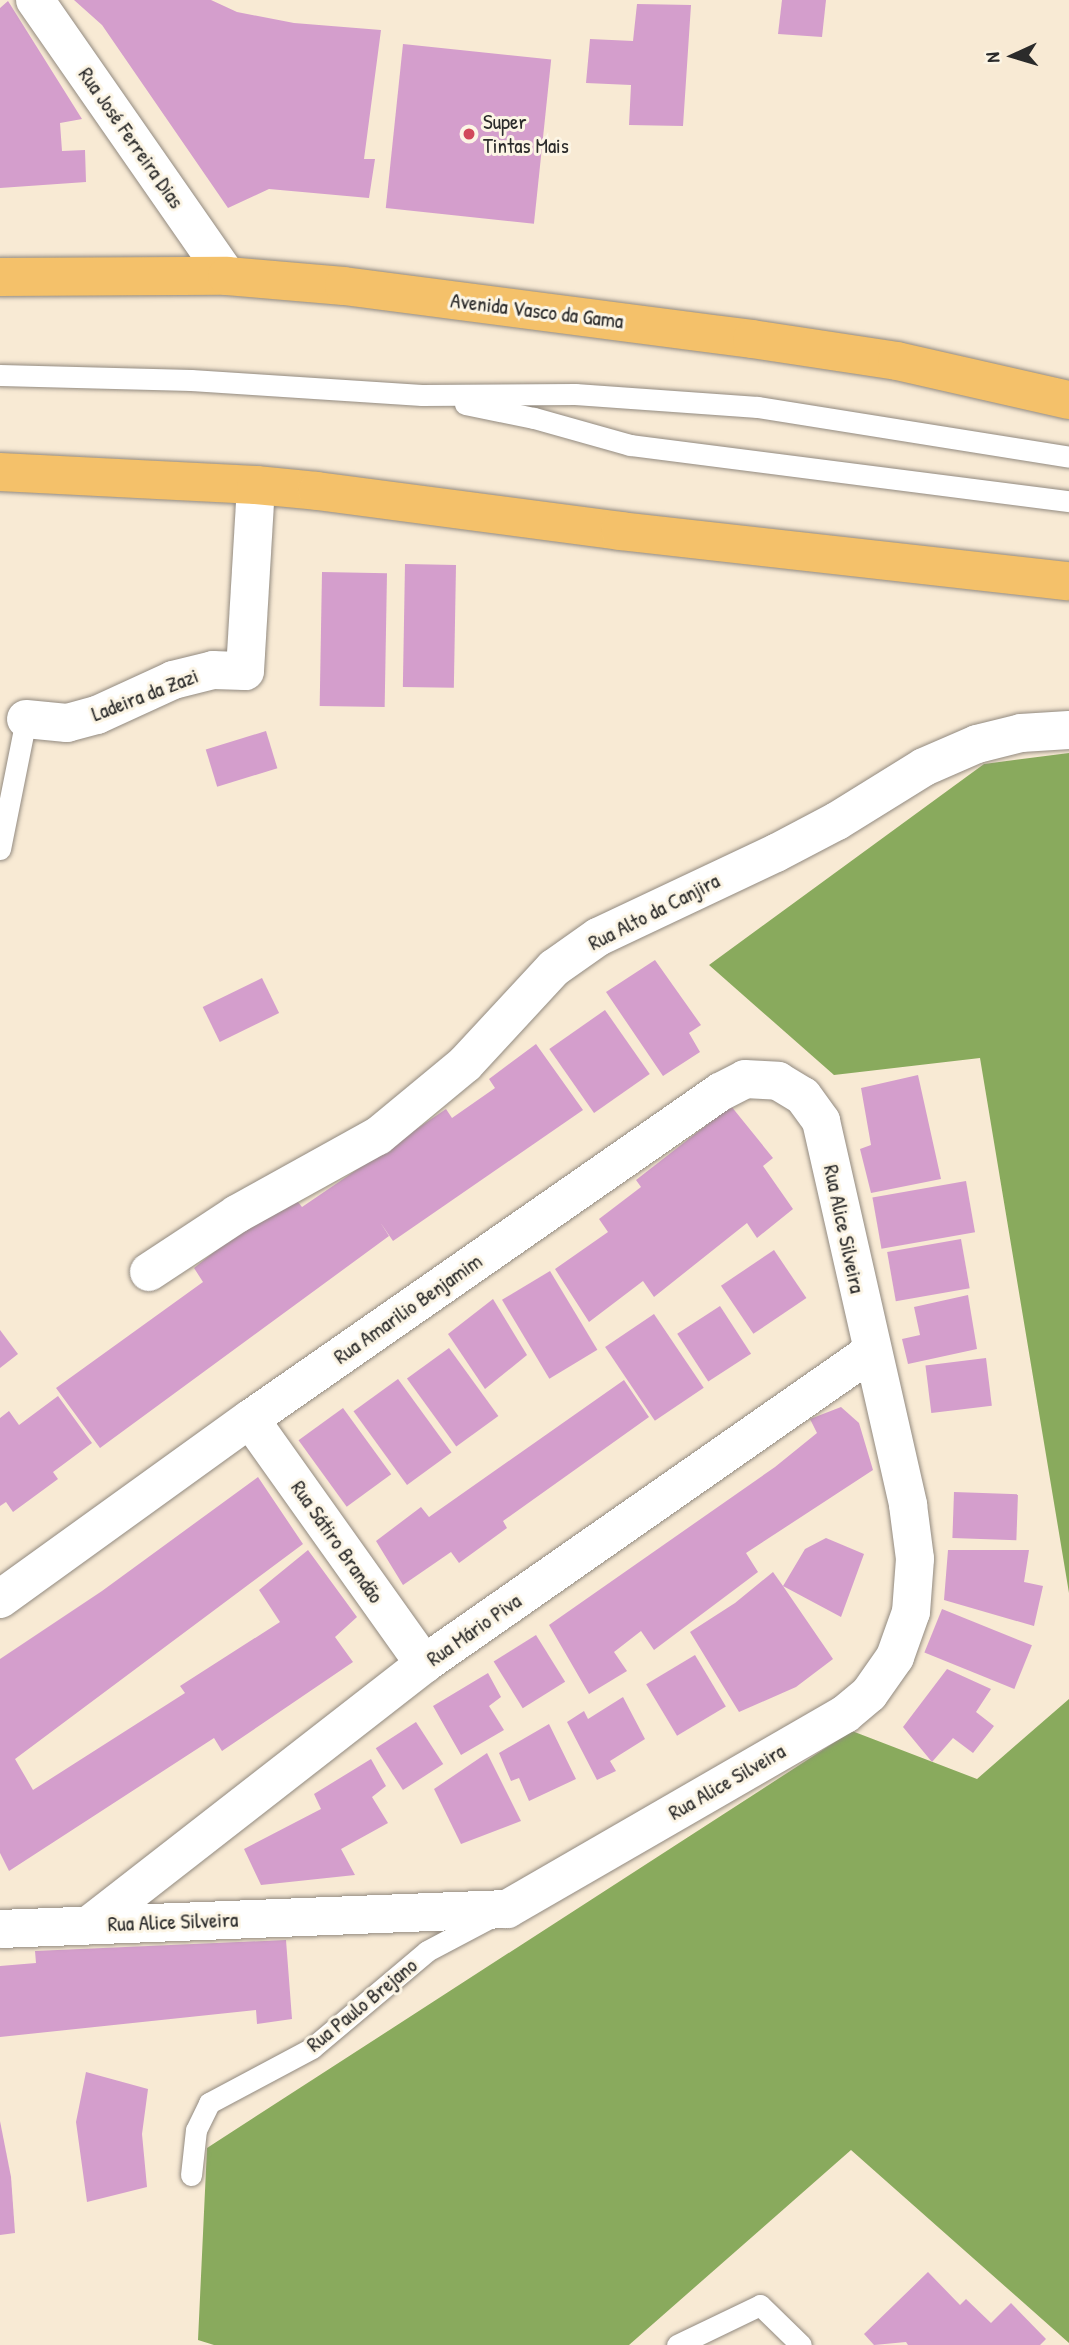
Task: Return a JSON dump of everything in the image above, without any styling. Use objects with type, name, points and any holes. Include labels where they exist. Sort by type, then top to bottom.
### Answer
[{"type":"main road","name":"Avenida Vasco da Gama","points":[[0,277],[227,276],[344,286],[897,361],[1069,400]]},
{"type":"main road","points":[[0,472],[256,485],[620,531],[1069,581]]},
{"type":"street","name":"Rua José Ferreira Dias","points":[[35,0],[227,276]]},
{"type":"street","name":"Ladeira da Zazi","points":[[26,719],[67,723],[97,715],[173,680],[213,670],[245,671],[256,485]]},
{"type":"street","name":"Rua Alto da Canjira","points":[[149,1272],[237,1214],[378,1136],[465,1064],[554,968],[598,937],[776,853],[837,821],[924,767],[977,744],[1021,733],[1069,730]]},
{"type":"street","name":"Rua Amarilio Benjamim","points":[[0,1599],[250,1419],[720,1092],[746,1079],[779,1081],[803,1096],[821,1121]]},
{"type":"street","name":"Rua Alice Silveira","points":[[0,1929],[507,1909],[845,1714],[869,1694],[895,1657],[911,1612],[915,1559],[908,1505],[871,1352],[821,1121]]},
{"type":"street","name":"Rua Mário Piva","points":[[89,1925],[424,1664],[871,1352]]},
{"type":"street","name":"Rua Sátiro Brandão","points":[[250,1419],[424,1664]]},
{"type":"lane","points":[[0,376],[191,380],[422,395],[575,394],[758,407],[1069,457]]},
{"type":"lane","points":[[422,395],[534,418],[630,445],[1069,501]]},
{"type":"lane","points":[[0,849],[26,719]]},
{"type":"lane","name":"Rua Paulo Brejano","points":[[191,2175],[196,2130],[209,2103],[312,2048],[427,1951],[507,1909]]},
{"type":"lane","points":[[677,2345],[760,2305],[801,2345]]},
{"type":"green space","points":[[1069,753],[1069,1593],[980,1058],[834,1075],[709,965],[984,764]]},
{"type":"green space","points":[[1069,1699],[1069,2343],[851,2150],[629,2345],[214,2345],[198,2340],[207,2148],[852,1731],[977,1779]]},
{"type":"building","points":[[74,0],[211,0],[237,12],[294,23],[381,30],[364,159],[375,159],[369,198],[269,189],[228,208],[102,25]]},
{"type":"building","points":[[782,0],[826,0],[822,37],[778,34]]},
{"type":"building","points":[[8,1],[82,119],[60,123],[62,151],[85,150],[86,182],[0,188],[0,8]]},
{"type":"building","points":[[637,4],[691,5],[683,126],[629,125],[631,85],[586,83],[590,39],[633,41]]},
{"type":"building","name":"Super Tintas Mais","points":[[403,44],[551,60],[534,224],[386,208]]},
{"type":"building","points":[[405,564],[456,565],[454,688],[403,687]]},
{"type":"building","points":[[322,572],[387,573],[385,707],[320,706]]},
{"type":"building","points":[[266,731],[277,768],[217,787],[206,749]]},
{"type":"building","points":[[655,960],[701,1025],[689,1033],[700,1052],[663,1076],[606,992]]},
{"type":"building","points":[[262,978],[279,1013],[220,1042],[203,1007]]},
{"type":"building","points":[[605,1010],[650,1074],[594,1113],[549,1049]]},
{"type":"building","points":[[536,1044],[583,1110],[393,1241],[380,1222],[389,1236],[100,1448],[56,1388],[203,1282],[194,1268],[239,1232],[294,1197],[302,1207],[446,1109],[452,1118],[495,1088],[489,1079]]},
{"type":"building","points":[[918,1075],[941,1179],[871,1193],[860,1149],[871,1145],[861,1088]]},
{"type":"building","points":[[731,1106],[773,1158],[763,1166],[793,1209],[757,1238],[747,1223],[654,1297],[643,1281],[589,1322],[555,1269],[608,1232],[599,1219],[641,1187],[636,1180]]},
{"type":"building","points":[[966,1181],[975,1232],[881,1249],[872,1197]]},
{"type":"building","points":[[961,1239],[970,1288],[896,1301],[887,1252]]},
{"type":"building","points":[[774,1250],[806,1298],[753,1334],[721,1286]]},
{"type":"building","points":[[550,1271],[597,1350],[549,1379],[502,1300]]},
{"type":"building","points":[[968,1295],[977,1349],[908,1364],[902,1339],[920,1335],[914,1307]]},
{"type":"building","points":[[493,1299],[527,1355],[485,1389],[448,1334]]},
{"type":"building","points":[[720,1306],[751,1354],[708,1382],[677,1334]]},
{"type":"building","points":[[654,1314],[704,1388],[655,1421],[605,1347]]},
{"type":"building","points":[[0,1330],[18,1354],[0,1368]]},
{"type":"building","points":[[449,1348],[498,1416],[456,1447],[407,1379]]},
{"type":"building","points":[[986,1358],[992,1406],[931,1413],[925,1365]]},
{"type":"building","points":[[398,1379],[451,1453],[407,1485],[354,1411]]},
{"type":"building","points":[[624,1380],[649,1417],[503,1521],[507,1528],[459,1563],[451,1552],[403,1585],[376,1541],[421,1507],[429,1517]]},
{"type":"building","points":[[58,1396],[92,1443],[53,1472],[58,1479],[13,1512],[6,1502],[0,1506],[0,1418],[9,1411],[19,1425]]},
{"type":"building","points":[[841,1407],[859,1423],[873,1470],[746,1553],[758,1572],[654,1650],[641,1631],[614,1652],[627,1671],[589,1694],[549,1625],[775,1467],[817,1433],[810,1419]]},
{"type":"building","points":[[343,1408],[391,1474],[347,1507],[299,1440]]},
{"type":"building","points":[[258,1477],[303,1544],[15,1759],[33,1790],[185,1693],[180,1686],[280,1622],[259,1590],[308,1550],[357,1617],[335,1637],[353,1662],[222,1751],[214,1738],[9,1871],[0,1853],[0,1659],[102,1591]]},
{"type":"building","points":[[954,1492],[1018,1494],[1016,1540],[952,1538]]},
{"type":"building","points":[[826,1538],[864,1554],[841,1617],[783,1586],[805,1549]]},
{"type":"building","points":[[948,1550],[1029,1550],[1024,1582],[1043,1586],[1034,1626],[944,1600]]},
{"type":"building","points":[[773,1572],[833,1659],[796,1687],[739,1712],[690,1632],[735,1603]]},
{"type":"building","points":[[942,1609],[1032,1645],[1014,1689],[924,1653]]},
{"type":"building","points":[[536,1635],[565,1682],[523,1708],[494,1661]]},
{"type":"building","points":[[695,1655],[726,1706],[677,1736],[646,1684]]},
{"type":"building","points":[[947,1669],[991,1689],[976,1712],[994,1726],[973,1753],[953,1738],[932,1762],[903,1727]]},
{"type":"building","points":[[488,1673],[501,1697],[489,1706],[504,1730],[461,1755],[433,1706]]},
{"type":"building","points":[[623,1697],[645,1739],[610,1761],[616,1771],[597,1780],[567,1722],[584,1711],[588,1719]]},
{"type":"building","points":[[416,1722],[443,1764],[403,1790],[376,1748]]},
{"type":"building","points":[[549,1724],[576,1779],[529,1801],[519,1778],[511,1781],[499,1753]]},
{"type":"building","points":[[487,1753],[521,1821],[461,1844],[434,1789]]},
{"type":"building","points":[[371,1759],[386,1786],[372,1797],[388,1823],[341,1849],[355,1875],[261,1885],[244,1849],[321,1809],[314,1794]]},
{"type":"building","points":[[286,1940],[292,2019],[257,2024],[256,2010],[0,2037],[0,1966],[36,1963],[35,1951]]},
{"type":"building","points":[[86,2072],[148,2089],[142,2134],[147,2187],[87,2202],[76,2122]]},
{"type":"building","points":[[0,2121],[11,2177],[15,2233],[0,2235]]},
{"type":"building","points":[[928,2272],[960,2305],[966,2299],[991,2323],[1011,2303],[1046,2339],[1040,2345],[908,2345],[906,2342],[874,2345],[864,2334]]},
{"type":"place","name":"Super Tintas Mais","points":[[469,134]]}]
